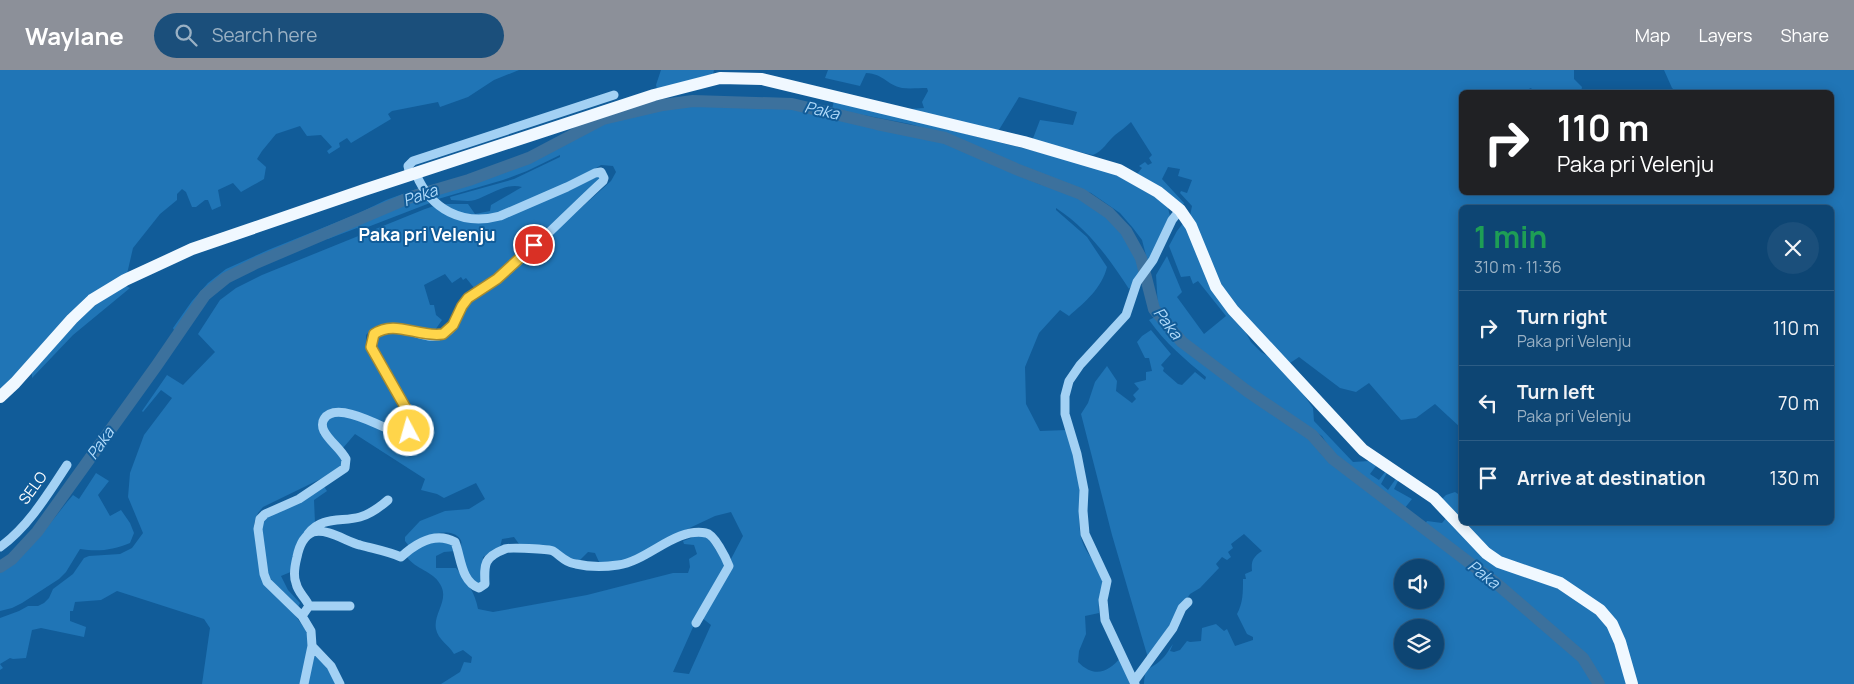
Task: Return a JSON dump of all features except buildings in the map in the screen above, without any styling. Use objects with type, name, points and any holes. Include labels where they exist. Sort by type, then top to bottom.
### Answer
[{"type":"main road","points":[[0,397],[92,300],[114,286],[192,249],[416,178],[654,96],[705,81],[738,77],[762,79],[1099,162],[1139,180],[1158,192],[1180,210],[1191,226],[1216,287],[1233,310],[1363,450],[1434,498],[1468,536],[1499,562],[1560,583],[1600,610],[1612,624],[1620,642],[1632,684]]},
{"type":"street","points":[[304,684],[312,646],[311,631],[302,616],[267,582],[264,574],[258,529],[260,519],[265,514],[299,499],[345,468],[346,458],[322,425],[330,414],[337,412],[348,413],[397,434],[404,434],[413,426],[408,410],[371,347],[374,334],[380,329],[389,327],[434,336],[450,330],[468,298],[497,279],[604,178],[601,172],[595,173],[523,207],[489,219],[475,220],[448,212],[434,202],[408,166],[413,161],[614,95]]},
{"type":"street","points":[[1180,210],[1172,220],[1154,260],[1137,282],[1126,315],[1080,365],[1069,381],[1065,396],[1064,414],[1077,454],[1084,490],[1083,512],[1086,534],[1107,581],[1103,600],[1105,620],[1135,682],[1173,628],[1182,608],[1188,602]]},
{"type":"street","name":"SELO","points":[[0,547],[13,538],[46,496],[67,465]]},
{"type":"street","points":[[309,606],[295,582],[297,555],[301,543],[312,529],[319,524],[360,517],[377,509],[388,500]]},
{"type":"street","points":[[307,536],[313,532],[331,534],[347,541],[387,551],[401,557],[420,542],[430,538],[449,539],[455,542],[464,573],[479,588],[485,584],[484,563],[488,558],[511,547],[525,550],[547,549],[576,564],[616,565],[637,560],[669,541],[682,536],[704,532],[714,538],[730,566],[696,623]]},
{"type":"street","points":[[302,616],[309,606]]},
{"type":"street","points":[[309,606],[350,606]]},
{"type":"street","points":[[312,646],[332,666],[340,684]]},
{"type":"shaded area","points":[[0,70],[519,70],[494,80],[468,97],[440,107],[438,102],[392,111],[388,114],[391,119],[351,143],[347,138],[339,143],[340,147],[329,154],[327,151],[332,147],[321,135],[307,136],[300,126],[276,134],[257,159],[266,167],[264,179],[241,192],[233,183],[218,190],[221,206],[212,210],[208,200],[205,200],[196,207],[192,207],[186,192],[182,189],[177,194],[177,200],[160,214],[133,248],[127,274],[0,391]]},
{"type":"shaded area","points":[[661,70],[714,70],[713,74],[657,89],[656,85]]},
{"type":"shaded area","points":[[828,70],[1574,70],[1574,79],[1582,87],[1581,90],[1532,90],[1531,88],[1526,90],[1459,90],[1459,195],[1834,195],[1834,90],[1674,90],[1664,70],[1854,70],[1854,684],[1636,684],[1602,608],[1496,558],[1464,525],[1834,525],[1834,205],[1459,205],[1459,426],[1435,404],[1416,418],[1401,420],[1369,383],[1356,392],[1340,388],[1299,357],[1290,363],[1267,343],[1219,284],[1190,216],[1192,206],[1180,193],[1181,191],[1187,193],[1192,180],[1178,176],[1180,169],[1168,167],[1162,179],[1184,203],[1183,205],[1137,174],[1142,168],[1139,166],[1145,162],[1148,165],[1152,163],[1149,158],[1152,155],[1131,122],[1100,151],[1093,155],[1032,141],[1040,120],[1073,125],[1077,112],[1019,97],[997,133],[910,109],[924,108],[922,102],[928,91],[927,88],[897,87],[877,75],[866,73],[860,86],[825,78]]},
{"type":"shaded area","points":[[834,101],[1106,169],[1167,204],[1170,216],[1148,263],[1142,240],[1133,228],[1120,213],[1091,193],[1027,171],[948,135],[910,124],[832,109]]},
{"type":"shaded area","points":[[691,104],[768,108],[788,106],[854,123],[913,132],[941,140],[1039,184],[1086,199],[1086,203],[1101,211],[1124,235],[1133,250],[1141,272],[1129,289],[1114,266],[1088,235],[1068,216],[1056,208],[1087,237],[1107,267],[1101,282],[1087,300],[1069,316],[1060,310],[1039,333],[1025,367],[1026,404],[1040,431],[1067,430],[1079,478],[1079,523],[1081,535],[1084,546],[1098,569],[1103,583],[1099,613],[1085,616],[1086,634],[1079,651],[1078,662],[1095,672],[1106,670],[1121,657],[1132,684],[441,684],[460,672],[464,662],[471,663],[472,657],[463,650],[454,654],[437,633],[436,623],[443,590],[433,576],[407,557],[426,542],[452,542],[456,551],[444,552],[436,556],[436,568],[456,568],[473,592],[478,609],[493,612],[587,595],[673,573],[688,573],[690,567],[689,559],[697,554],[694,545],[684,544],[683,541],[705,533],[726,566],[698,616],[673,672],[689,674],[711,625],[701,617],[732,569],[731,559],[743,536],[731,512],[715,516],[624,561],[599,562],[595,553],[588,552],[580,560],[568,559],[557,549],[546,545],[536,547],[519,544],[514,537],[502,539],[500,547],[483,557],[481,584],[471,580],[462,558],[461,540],[455,535],[449,533],[434,534],[420,539],[409,546],[405,541],[405,537],[420,521],[445,511],[469,509],[485,499],[476,483],[444,498],[421,490],[425,479],[355,434],[343,448],[331,437],[326,426],[331,417],[338,415],[348,416],[396,436],[415,435],[419,428],[415,416],[380,358],[375,344],[376,336],[387,330],[434,338],[451,335],[455,330],[456,321],[467,302],[553,233],[611,181],[616,172],[613,166],[601,165],[587,174],[492,216],[462,215],[444,204],[468,204],[475,214],[490,211],[491,205],[522,187],[510,186],[472,201],[451,200],[450,197],[514,179],[560,157],[560,155],[503,180],[438,199],[434,194],[509,171],[605,122],[632,113]]},
{"type":"shaded area","points":[[599,176],[601,179],[500,271],[475,289],[466,278],[463,280],[461,277],[452,283],[445,274],[424,285],[430,305],[434,305],[436,315],[442,320],[433,333],[389,324],[373,329],[366,335],[366,345],[410,421],[411,427],[396,430],[353,410],[337,409],[326,412],[320,417],[320,434],[345,462],[341,469],[263,507],[258,513],[254,523],[259,565],[310,636],[302,684],[202,684],[210,628],[204,619],[117,591],[101,600],[75,602],[73,611],[70,611],[70,621],[86,627],[84,637],[41,628],[32,630],[26,658],[10,658],[0,664],[0,618],[28,606],[38,606],[44,603],[49,598],[53,589],[73,574],[84,558],[120,554],[132,548],[143,533],[128,497],[130,473],[144,435],[172,398],[161,390],[142,411],[167,375],[183,385],[215,352],[198,334],[220,300],[236,288],[262,275],[434,206],[464,221],[515,213]]},
{"type":"shaded area","points":[[419,188],[421,192],[278,250],[227,273],[209,288],[175,332],[173,328],[192,301],[208,283],[226,269],[386,200]]},
{"type":"shaded area","points":[[424,196],[430,203],[360,230],[357,228],[328,239],[324,237]]},
{"type":"shaded area","points":[[1184,222],[1251,342],[1261,352],[1270,357],[1298,387],[1313,408],[1314,421],[1353,462],[1369,461],[1376,466],[1370,474],[1379,480],[1385,472],[1387,473],[1381,484],[1388,490],[1397,477],[1398,481],[1394,489],[1412,499],[1404,509],[1336,458],[1322,436],[1250,391],[1183,339],[1158,307],[1156,275],[1167,256],[1182,292],[1177,297],[1204,334],[1226,316],[1198,281],[1193,284],[1190,276],[1181,277],[1169,246]]},
{"type":"shaded area","points":[[124,285],[130,288],[73,335],[32,378],[32,373],[84,313]]},
{"type":"shaded area","points":[[1155,317],[1172,336],[1209,368],[1228,383],[1311,437],[1319,445],[1320,453],[1325,458],[1391,508],[1423,527],[1427,521],[1442,523],[1447,517],[1470,543],[1547,582],[1590,609],[1604,622],[1613,635],[1627,684],[1144,684],[1147,671],[1163,658],[1173,644],[1170,651],[1174,652],[1180,650],[1187,641],[1201,641],[1202,628],[1216,624],[1224,631],[1227,629],[1235,646],[1253,640],[1253,637],[1247,634],[1237,614],[1242,598],[1243,579],[1246,579],[1245,574],[1252,571],[1253,560],[1262,551],[1244,534],[1231,544],[1233,548],[1228,552],[1231,557],[1227,560],[1222,557],[1216,564],[1219,568],[1200,588],[1190,594],[1148,658],[1112,535],[1081,414],[1088,403],[1095,382],[1107,366],[1117,381],[1116,391],[1132,403],[1136,399],[1133,395],[1139,389],[1134,383],[1146,380],[1146,372],[1152,371],[1149,358],[1145,358],[1137,342],[1151,330],[1171,354],[1161,365],[1164,368],[1163,371],[1178,384],[1182,385],[1195,372],[1205,380],[1206,377],[1183,358],[1149,320]]},
{"type":"shaded area","points":[[96,473],[109,481],[98,495],[110,516],[121,510],[130,523],[134,533],[130,543],[105,550],[80,549],[66,572],[59,579],[22,603],[0,611],[0,573],[20,558],[73,495],[79,499]]},
{"type":"shaded area","points":[[323,485],[327,491],[314,500],[315,523],[293,571],[281,576],[288,590],[300,603],[298,607],[267,578],[260,529],[263,520]]},
{"type":"shaded area","points":[[1455,492],[1459,495],[1459,519],[1442,499],[1446,495]]},
{"type":"shaded area","points":[[314,650],[316,651],[338,684],[308,684]]},
{"type":"waterway","name":"Paka","points":[[0,567],[12,559],[37,532],[205,295],[226,278],[256,263],[411,197],[469,180],[529,158],[603,119],[663,105],[693,101],[792,104],[945,138],[1016,169],[1081,194],[1109,213],[1126,231],[1141,258],[1154,309],[1182,342],[1247,391],[1312,435],[1333,459],[1496,583],[1583,658],[1599,684]]},
{"type":"district","name":"Paka pri Velenju","points":[[427,235]]},
{"type":"route","points":[[409,431],[413,426],[408,410],[371,347],[374,334],[380,329],[389,327],[434,336],[443,334],[450,330],[468,298],[497,279],[534,245]]}]
